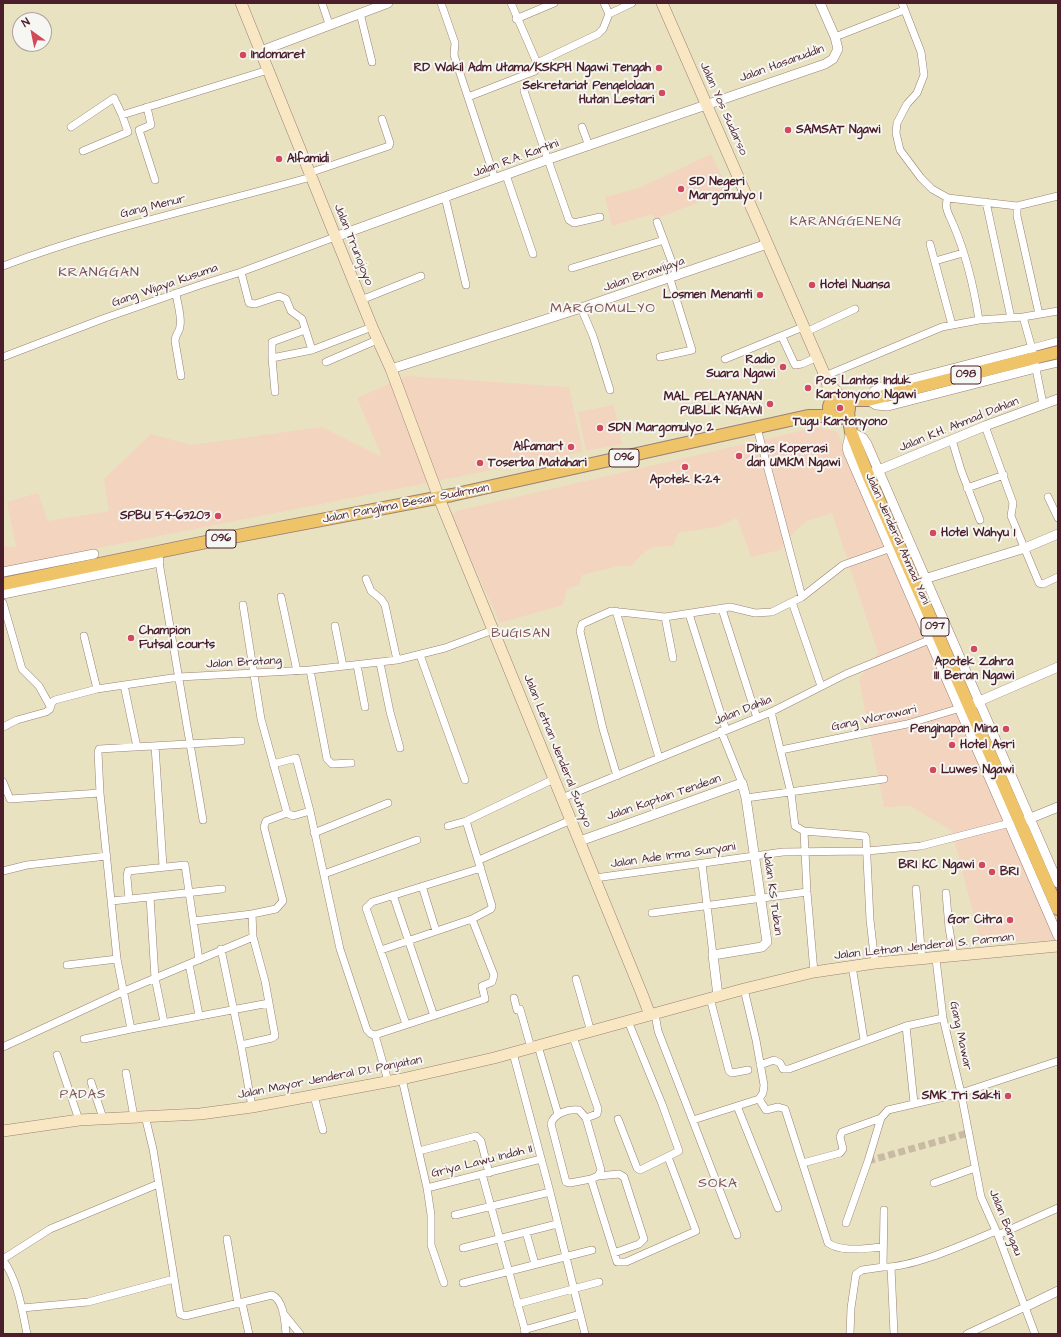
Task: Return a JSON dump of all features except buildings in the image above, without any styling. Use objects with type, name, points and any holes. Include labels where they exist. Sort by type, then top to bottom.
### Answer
[{"type":"main road","name":"Jalan Trunojoyo","points":[[241,3],[372,328],[391,369],[439,498]]},
{"type":"main road","name":"Jalan Yos Sudarso","points":[[662,3],[839,408]]},
{"type":"main road","name":"098","points":[[839,408],[868,400],[906,386],[966,381],[1034,358],[1058,352]]},
{"type":"main road","name":"Jalan Panglima Besar Sudirman","points":[[3,584],[114,566],[158,557],[199,538],[249,534],[273,535],[324,514],[388,508],[439,498],[757,428],[839,408]]},
{"type":"main road","name":"Jalan Jenderal Ahmad Yani","points":[[839,408],[873,472],[895,547],[921,580],[939,636],[970,705],[992,768],[1020,821],[1058,909]]},
{"type":"main road","name":"Jalan Letnan Jenderal Sutoyo","points":[[439,498],[642,994],[652,1015]]},
{"type":"main road","name":"Jalan Letnan Jenderal S. Parman","points":[[652,1015],[744,989],[814,972],[875,963],[936,959],[1058,946]]},
{"type":"main road","name":"Jalan Mayor Jenderal D.I. Panjaitan","points":[[4,1129],[103,1118],[200,1114],[252,1107],[388,1081],[513,1053],[652,1015]]},
{"type":"street","points":[[322,3],[329,24]]},
{"type":"street","points":[[261,51],[329,24],[388,3]]},
{"type":"street","points":[[441,3],[454,43],[454,55],[494,179]]},
{"type":"street","points":[[468,97],[535,71],[537,63],[516,20],[511,3]]},
{"type":"street","points":[[516,20],[554,3]]},
{"type":"street","points":[[604,3],[609,14]]},
{"type":"street","points":[[537,63],[598,34],[603,29],[609,14],[632,3]]},
{"type":"street","name":"Jalan Hasanuddin","points":[[706,104],[825,64],[833,59],[838,49],[835,37],[820,3]]},
{"type":"street","points":[[835,37],[903,6],[921,52],[924,75],[917,93],[897,122],[897,142],[900,150],[921,178],[932,189],[948,198],[1017,206],[1058,196]]},
{"type":"street","points":[[360,13],[372,62]]},
{"type":"street","points":[[122,115],[268,70]]},
{"type":"street","points":[[524,91],[549,159],[569,220],[574,224],[600,217]]},
{"type":"street","points":[[71,127],[114,98],[128,132],[83,151]]},
{"type":"street","name":"Jalan R.A. Kartini","points":[[335,237],[494,179],[506,176],[549,159],[706,104]]},
{"type":"street","points":[[147,108],[151,125],[139,130],[154,180]]},
{"type":"street","name":"Gang Menur","points":[[3,266],[38,252],[131,224],[243,196],[310,175],[389,146],[390,143],[382,119]]},
{"type":"street","points":[[582,127],[589,146]]},
{"type":"street","points":[[506,176],[533,254]]},
{"type":"street","points":[[445,197],[466,285]]},
{"type":"street","points":[[948,198],[946,206],[972,283],[978,320]]},
{"type":"street","points":[[986,202],[1011,318]]},
{"type":"street","points":[[1017,206],[1017,216],[1039,314]]},
{"type":"street","points":[[657,222],[664,240],[692,350],[660,357]]},
{"type":"street","name":"Gang Wijaya Kusuma","points":[[3,357],[335,237]]},
{"type":"street","points":[[572,268],[664,240]]},
{"type":"street","name":"Jalan Brawijaya","points":[[391,369],[674,278],[767,244]]},
{"type":"street","points":[[930,244],[952,325]]},
{"type":"street","points":[[935,261],[963,253]]},
{"type":"street","points":[[241,272],[249,303],[255,304],[283,296],[292,311],[300,317],[312,350]]},
{"type":"street","points":[[361,300],[420,276]]},
{"type":"street","points":[[176,294],[181,322],[175,336],[175,341],[181,376]]},
{"type":"street","points":[[581,308],[610,390]]},
{"type":"street","points":[[725,359],[782,337],[805,330],[855,309]]},
{"type":"street","points":[[826,378],[928,332],[952,325],[978,320],[1023,317],[1058,311]]},
{"type":"street","points":[[1023,317],[1034,358],[1043,404]]},
{"type":"street","points":[[272,358],[312,350],[372,328]]},
{"type":"street","points":[[275,392],[272,342],[305,330]]},
{"type":"street","points":[[782,337],[795,365],[802,364],[817,357]]},
{"type":"street","points":[[326,362],[378,340]]},
{"type":"street","points":[[906,386],[1034,358],[1058,341]]},
{"type":"street","points":[[1034,358],[1058,363]]},
{"type":"street","points":[[868,400],[880,406],[888,406],[966,381]]},
{"type":"street","name":"Jalan K.H. Ahmad Dahlan","points":[[873,472],[985,426],[1058,399]]},
{"type":"street","points":[[985,426],[1013,503],[1011,516],[1039,584],[1043,584],[1058,577]]},
{"type":"street","points":[[757,428],[802,597]]},
{"type":"street","points":[[851,432],[847,447],[848,452],[939,636]]},
{"type":"street","points":[[952,440],[967,488],[980,520]]},
{"type":"street","points":[[873,472],[921,580],[1025,548],[1058,534]]},
{"type":"street","points":[[967,488],[1004,475]]},
{"type":"street","points":[[1048,497],[1058,518]]},
{"type":"street","points":[[617,776],[603,729],[580,631],[582,624],[604,613],[616,611],[666,617],[730,607],[755,613],[765,613],[802,597],[843,565],[895,547]]},
{"type":"street","points":[[3,572],[94,554]]},
{"type":"street","points":[[158,557],[203,820]]},
{"type":"street","points":[[3,594],[114,566]]},
{"type":"street","points":[[366,578],[371,591],[382,599],[385,605],[397,660]]},
{"type":"street","points":[[281,597],[297,671]]},
{"type":"street","points":[[792,602],[821,686]]},
{"type":"street","points":[[3,603],[22,669],[39,686],[50,706]]},
{"type":"street","points":[[243,605],[261,720],[287,813]]},
{"type":"street","points":[[722,608],[757,718]]},
{"type":"street","points":[[616,611],[659,758]]},
{"type":"street","points":[[689,614],[746,798],[790,794],[884,779]]},
{"type":"street","points":[[666,617],[673,658]]},
{"type":"street","points":[[335,626],[343,666]]},
{"type":"street","name":"Jalan Bratang","points":[[3,727],[17,720],[46,712],[55,700],[98,689],[179,677],[297,671],[380,663],[445,648],[493,630]]},
{"type":"street","points":[[84,636],[98,689]]},
{"type":"street","name":"Jalan Dahlia","points":[[562,798],[771,712],[846,674],[939,636]]},
{"type":"street","points":[[420,655],[465,780]]},
{"type":"street","points":[[380,663],[390,712],[400,748]]},
{"type":"street","points":[[357,665],[365,707]]},
{"type":"street","points":[[1058,667],[970,705],[1020,821],[1058,936]]},
{"type":"street","points":[[310,670],[327,759],[332,764],[351,763]]},
{"type":"street","points":[[124,685],[137,747]]},
{"type":"street","name":"Gang Worawari","points":[[781,750],[907,724],[970,705]]},
{"type":"street","points":[[771,712],[781,750],[795,826],[804,831],[865,836],[870,920],[875,963]]},
{"type":"street","points":[[131,1029],[122,992],[117,959],[100,793],[98,752],[100,749],[241,741]]},
{"type":"street","points":[[155,746],[163,866]]},
{"type":"street","points":[[273,764],[296,758],[310,811],[340,949],[367,1030],[371,1034],[375,1035],[483,1001],[486,997],[482,986],[494,979],[472,919]]},
{"type":"street","points":[[448,826],[466,821],[554,779]]},
{"type":"street","points":[[3,782],[10,799],[100,793]]},
{"type":"street","name":"Jalan Kaptain Tendean","points":[[580,841],[742,783]]},
{"type":"street","name":"Jalan KS Tubun","points":[[713,955],[765,945],[767,939],[746,798]]},
{"type":"street","points":[[314,833],[388,803]]},
{"type":"street","points":[[1020,821],[1058,807]]},
{"type":"street","points":[[194,921],[252,914],[276,909],[283,901],[264,827],[266,821],[287,813],[293,816],[310,811]]},
{"type":"street","points":[[406,1024],[366,908],[372,902],[422,886],[480,864],[571,820]]},
{"type":"street","points":[[381,950],[472,919],[488,911],[492,906],[466,821]]},
{"type":"street","points":[[1020,821],[1058,883]]},
{"type":"street","name":"Jalan Ade Irma Suryani","points":[[595,878],[754,856],[805,851],[867,851],[921,846],[1020,821]]},
{"type":"street","points":[[804,831],[807,892],[814,972]]},
{"type":"street","points":[[324,874],[417,840]]},
{"type":"street","points":[[3,871],[27,865],[107,856]]},
{"type":"street","points":[[702,864],[713,955],[714,997],[729,1071],[732,1073],[748,1070]]},
{"type":"street","points":[[129,900],[127,871],[163,866],[185,865],[199,960]]},
{"type":"street","points":[[422,886],[436,931]]},
{"type":"street","points":[[112,901],[222,889]]},
{"type":"street","points":[[916,889],[922,960]]},
{"type":"street","points":[[652,913],[807,892]]},
{"type":"street","points":[[946,894],[949,928],[954,957]]},
{"type":"street","points":[[393,895],[434,1016]]},
{"type":"street","points":[[150,897],[155,978],[164,1022]]},
{"type":"street","points":[[241,1045],[275,1036],[269,1003],[253,937],[252,914]]},
{"type":"street","points":[[3,1047],[122,992],[199,960],[221,949],[253,937]]},
{"type":"street","points":[[221,949],[252,1107]]},
{"type":"street","points":[[67,965],[117,959]]},
{"type":"street","name":"Gang Mawar","points":[[936,959],[942,1018],[961,1093]]},
{"type":"street","points":[[189,964],[199,1015]]},
{"type":"street","points":[[852,966],[864,1040]]},
{"type":"street","points":[[576,979],[591,1032]]},
{"type":"street","points":[[693,1120],[758,1099],[763,1093],[764,1085],[756,1040],[744,989]]},
{"type":"street","points":[[514,998],[517,1010],[520,1009],[558,1114]]},
{"type":"street","points":[[84,1039],[199,1015],[269,1003]]},
{"type":"street","points":[[652,1015],[737,1235]]},
{"type":"street","points":[[760,1065],[774,1060],[780,1062],[783,1069],[789,1069],[864,1040],[906,1026],[942,1018]]},
{"type":"street","points":[[618,1119],[637,1168],[643,1170],[677,1153],[678,1147],[648,1068],[628,1021]]},
{"type":"street","points":[[906,1026],[914,1103]]},
{"type":"street","points":[[375,1035],[388,1081]]},
{"type":"street","points":[[573,1037],[598,1109],[597,1114],[586,1118]]},
{"type":"street","points":[[513,1053],[567,1256],[573,1290],[585,1334]]},
{"type":"street","points":[[57,1055],[79,1120]]},
{"type":"street","points":[[846,1224],[881,1118],[888,1110],[961,1093],[1058,1061]]},
{"type":"street","points":[[126,1073],[140,1116],[153,1149],[179,1313],[182,1316],[185,1316],[274,1296],[278,1300],[283,1312],[286,1334]]},
{"type":"street","points":[[402,1078],[427,1188],[431,1215],[431,1246],[444,1283]]},
{"type":"street","points":[[91,1082],[103,1118]]},
{"type":"street","name":"Jalan Bangau","points":[[961,1093],[981,1197],[997,1233],[1035,1334]]},
{"type":"street","points":[[314,1096],[323,1130]]},
{"type":"street","points":[[758,1099],[766,1110],[778,1107],[785,1109],[803,1163],[825,1239],[828,1243],[833,1246],[850,1249],[883,1247]]},
{"type":"street","points":[[737,1106],[778,1208]]},
{"type":"street","points":[[595,1178],[601,1170],[586,1118],[579,1110],[558,1114],[553,1118],[551,1124],[566,1182],[570,1183],[619,1174],[624,1177],[644,1239],[639,1244],[614,1253]]},
{"type":"street","points":[[803,1163],[840,1153],[843,1149],[840,1137],[842,1132],[881,1118]]},
{"type":"street","points":[[419,1151],[476,1136],[481,1141],[491,1206],[525,1332],[580,1314]]},
{"type":"street","points":[[595,1178],[617,1262],[626,1262],[696,1232],[668,1158]]},
{"type":"street","name":"Griya Lawu Indah II","points":[[427,1188],[541,1159]]},
{"type":"street","points":[[934,1183],[975,1168]]},
{"type":"street","points":[[27,1334],[22,1308],[13,1279],[3,1260],[50,1229],[158,1184]]},
{"type":"street","points":[[455,1215],[550,1192]]},
{"type":"street","points":[[850,1334],[851,1308],[856,1274],[862,1270],[891,1267],[928,1258],[997,1233],[1058,1208]]},
{"type":"street","points":[[883,1267],[884,1210]]},
{"type":"street","points":[[463,1248],[558,1224]]},
{"type":"street","points":[[526,1232],[535,1264]]},
{"type":"street","points":[[227,1239],[240,1304],[249,1334]]},
{"type":"street","points":[[463,1283],[592,1250]]},
{"type":"street","points":[[891,1267],[894,1334]]},
{"type":"street","points":[[22,1308],[88,1302],[174,1279]]},
{"type":"street","points":[[517,1304],[599,1282]]},
{"type":"street","points":[[967,1334],[1058,1290]]},
{"type":"street","points":[[283,1312],[300,1334]]},
{"type":"shaded area","name":"SD Negeri Margomulyo 1","points":[[711,154],[729,191],[655,219],[652,214],[612,226],[605,197],[639,188]]},
{"type":"shaded area","points":[[407,376],[569,387],[583,452],[3,567],[3,546],[16,547],[7,502],[38,493],[48,521],[109,511],[104,479],[151,434],[191,445],[322,427],[382,457],[357,398]]},
{"type":"shaded area","name":"SDN Margomulyo 2","points":[[614,405],[622,444],[586,451],[578,412]]},
{"type":"shaded area","points":[[818,427],[837,432],[1053,933],[1053,940],[981,944],[952,831],[910,806],[884,807],[859,679],[878,653],[832,513],[807,521],[795,531],[780,550],[751,557],[737,518],[716,527],[678,533],[673,546],[652,547],[641,555],[631,566],[619,566],[582,575],[579,585],[567,589],[563,605],[500,623],[451,516],[456,511]]},
{"type":"tunnel","points":[[868,1161],[968,1133]]},
{"type":"place","name":"Indomaret","points":[[243,55]]},
{"type":"place","name":"RD Wakil Adm Utama/KSKPH Ngawi Tengah","points":[[659,68]]},
{"type":"place","name":"Sekretariat Pengelolaan Hutan Lestari","points":[[662,93]]},
{"type":"place","name":"SAMSAT Ngawi","points":[[788,130]]},
{"type":"place","name":"Alfamidi","points":[[279,159]]},
{"type":"place","name":"SD Negeri Margomulyo 1","points":[[681,189]]},
{"type":"place","name":"Hotel Nuansa","points":[[812,285]]},
{"type":"place","name":"Losmen Menanti","points":[[760,295]]},
{"type":"place","name":"Radio Suara Ngawi","points":[[783,367]]},
{"type":"place","name":"Pos Lantas Induk Kartonyono Ngawi","points":[[808,388]]},
{"type":"place","name":"MAL PELAYANAN PUBLIK NGAWI","points":[[770,404]]},
{"type":"place","name":"Tugu Kartonyono","points":[[840,408]]},
{"type":"place","name":"SDN Margomulyo 2","points":[[600,428]]},
{"type":"place","name":"Alfamart","points":[[571,447]]},
{"type":"place","name":"Dinas Koperasi dan UMKM Ngawi","points":[[739,456]]},
{"type":"place","name":"Toserba Matahari","points":[[480,463]]},
{"type":"place","name":"Apotek K-24","points":[[685,467]]},
{"type":"place","name":"SPBU 54-63203","points":[[218,516]]},
{"type":"place","name":"Hotel Wahyu 1","points":[[933,533]]},
{"type":"place","name":"Champion Futsal courts","points":[[131,638]]},
{"type":"place","name":"Apotek Zahra III Beran Ngawi","points":[[974,649]]},
{"type":"place","name":"Penginapan Mina","points":[[1006,729]]},
{"type":"place","name":"Hotel Asri","points":[[952,745]]},
{"type":"place","name":"Luwes Ngawi","points":[[933,770]]},
{"type":"place","name":"BRI KC Ngawi","points":[[982,865]]},
{"type":"place","name":"BRI","points":[[992,872]]},
{"type":"place","name":"Gor Citra","points":[[1010,920]]},
{"type":"place","name":"SMK Tri Sakti","points":[[1008,1096]]},
{"type":"district","name":"KARANGGENENG","points":[[846,222]]},
{"type":"district","name":"KRANGGAN","points":[[99,273]]},
{"type":"district","name":"MARGOMULYO","points":[[603,309]]},
{"type":"district","name":"BUGISAN","points":[[521,634]]},
{"type":"district","name":"PADAS","points":[[83,1095]]},
{"type":"district","name":"SOKA","points":[[718,1184]]}]
